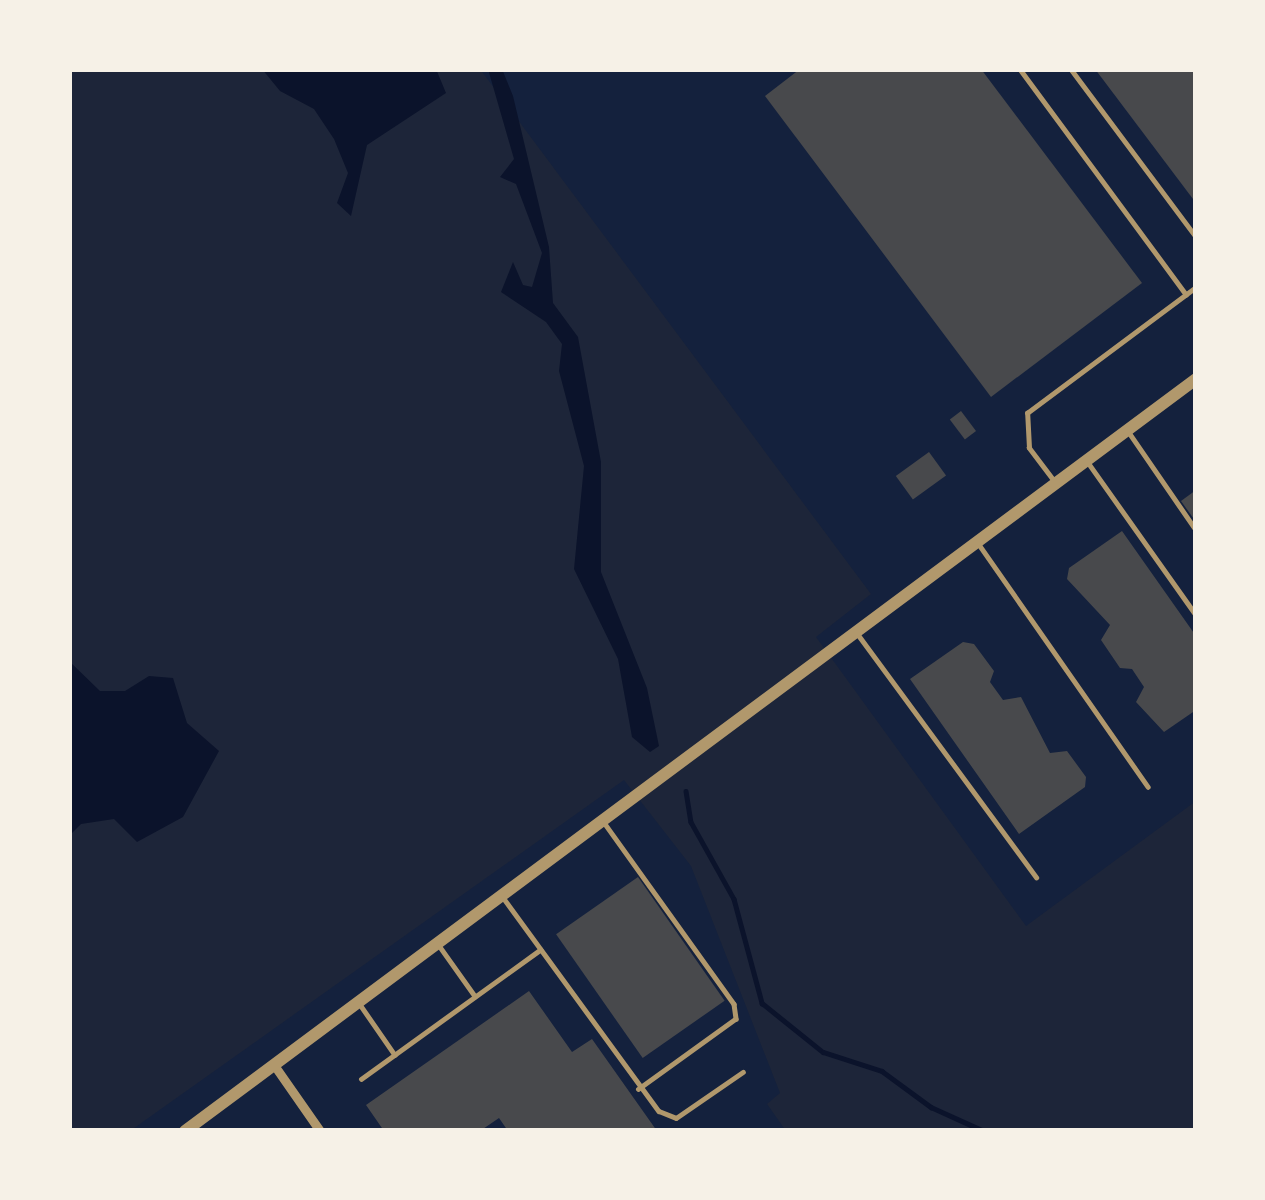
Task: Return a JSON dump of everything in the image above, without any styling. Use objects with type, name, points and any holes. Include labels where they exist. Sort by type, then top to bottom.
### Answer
[{"type":"street","points":[[185,1131],[1196,379]]},
{"type":"street","points":[[274,1065],[320,1131]]},
{"type":"lane","points":[[1020,69],[1186,294]]},
{"type":"lane","points":[[1071,69],[1196,237]]},
{"type":"lane","points":[[1056,484],[1029,448],[1027,413],[1196,287]]},
{"type":"lane","points":[[1128,430],[1196,530]]},
{"type":"lane","points":[[1088,461],[1196,615]]},
{"type":"lane","points":[[978,543],[1148,787]]},
{"type":"lane","points":[[857,633],[1036,877]]},
{"type":"lane","points":[[602,820],[734,1004],[736,1019],[639,1090]]},
{"type":"lane","points":[[502,896],[639,1090],[676,1118],[742,1072]]},
{"type":"lane","points":[[438,944],[476,996]]},
{"type":"lane","points":[[361,1079],[540,950]]},
{"type":"lane","points":[[358,1003],[395,1054]]},
{"type":"shaded area","points":[[69,69],[480,69],[871,594],[816,637],[1026,926],[1196,801],[1196,1131],[786,1131],[767,1104],[780,1093],[691,866],[624,780],[130,1131],[69,1131]]},
{"type":"shaded area","points":[[262,69],[436,69],[446,93],[367,145],[351,216],[337,203],[348,173],[334,139],[314,109],[280,91]]},
{"type":"shaded area","points":[[488,69],[502,69],[513,96],[549,247],[553,303],[578,337],[601,462],[601,572],[647,688],[659,746],[650,752],[632,737],[618,659],[574,569],[584,466],[559,371],[562,344],[546,322],[501,292],[513,262],[523,285],[532,287],[542,253],[516,184],[500,177],[514,159]]},
{"type":"shaded area","points":[[69,661],[100,691],[125,691],[149,676],[173,678],[187,723],[219,751],[183,817],[137,842],[114,819],[81,824],[69,836]]},
{"type":"building","points":[[800,69],[981,69],[1142,283],[991,397],[765,96]]},
{"type":"building","points":[[1095,69],[1196,69],[1196,203]]},
{"type":"building","points":[[961,411],[976,431],[965,439],[950,419]]},
{"type":"building","points":[[929,452],[946,475],[913,500],[896,476]]},
{"type":"building","points":[[1196,490],[1196,522],[1181,501]]},
{"type":"building","points":[[1122,531],[1196,636],[1196,710],[1164,732],[1136,702],[1144,687],[1132,669],[1120,668],[1101,640],[1110,625],[1067,579],[1069,568]]},
{"type":"building","points":[[963,642],[974,644],[994,671],[990,682],[1003,700],[1021,697],[1050,753],[1067,751],[1086,777],[1085,787],[1019,834],[910,679]]},
{"type":"building","points":[[638,877],[725,1001],[643,1058],[556,934]]},
{"type":"building","points":[[529,991],[572,1052],[592,1039],[657,1131],[508,1131],[499,1118],[480,1131],[384,1131],[366,1105]]},
{"type":"waterway","points":[[686,791],[691,822],[734,899],[762,1003],[823,1052],[882,1071],[931,1107],[984,1131]]}]
